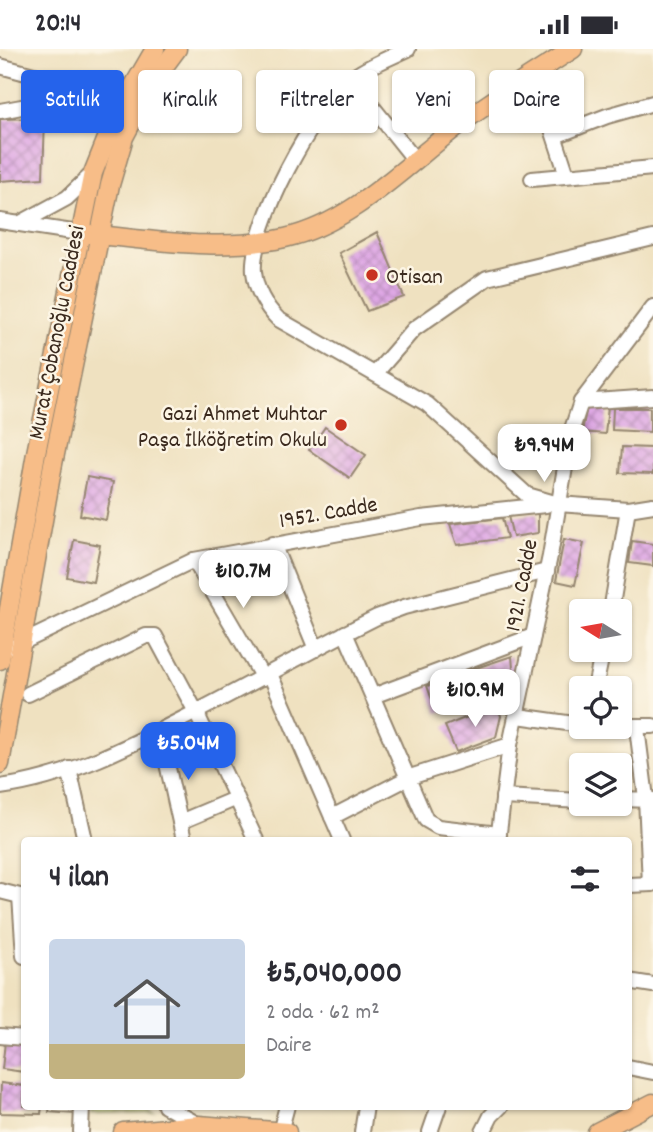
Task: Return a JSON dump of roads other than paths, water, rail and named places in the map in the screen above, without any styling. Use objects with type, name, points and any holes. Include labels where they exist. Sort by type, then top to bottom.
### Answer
[{"type":"main road","name":"Murat Çobanoğlu Caddesi","points":[[0,655],[79,233],[93,173],[116,116],[155,49]]},
{"type":"main road","name":"Murat Çobanoğlu Caddesi","points":[[0,764],[20,644],[99,235],[124,137],[155,80],[177,49]]},
{"type":"main road","points":[[540,70],[573,49]]},
{"type":"main road","points":[[79,233],[222,245],[287,237],[325,222],[359,202],[489,104]]},
{"type":"main road","points":[[597,1132],[653,1103]]},
{"type":"main road","points":[[123,1132],[199,1125],[287,1132]]},
{"type":"street","points":[[368,70],[408,49]]},
{"type":"street","points":[[0,66],[71,85],[74,92],[71,98],[0,111]]},
{"type":"street","points":[[555,136],[607,116],[653,103]]},
{"type":"street","points":[[378,113],[415,160]]},
{"type":"street","points":[[309,133],[296,149],[257,242],[254,273],[265,306],[278,319],[427,404],[527,495],[558,504],[628,509],[653,505]]},
{"type":"street","points":[[554,133],[568,175]]},
{"type":"street","points":[[532,179],[653,168]]},
{"type":"street","points":[[19,223],[61,202],[93,173]]},
{"type":"street","points":[[0,221],[79,233]]},
{"type":"street","points":[[375,374],[414,329],[487,278],[653,238]]},
{"type":"street","points":[[581,403],[653,307]]},
{"type":"street","points":[[581,403],[653,397]]},
{"type":"street","name":"1921. Cadde","points":[[498,837],[510,745],[547,571],[564,470],[581,403]]},
{"type":"street","name":"1952. Cadde","points":[[0,655],[194,560],[421,518],[558,504]]},
{"type":"street","points":[[613,599],[628,509]]},
{"type":"street","points":[[273,544],[316,649]]},
{"type":"street","points":[[194,560],[267,676],[341,837]]},
{"type":"street","points":[[0,787],[29,783],[160,732],[345,633],[404,607],[547,571]]},
{"type":"street","points":[[345,633],[410,777],[426,820],[438,827],[498,837]]},
{"type":"street","points":[[28,694],[146,636],[155,636],[255,837]]},
{"type":"street","points":[[373,696],[533,636]]},
{"type":"street","points":[[517,716],[569,723]]},
{"type":"street","points":[[632,728],[653,726]]},
{"type":"street","points":[[632,885],[652,884],[649,799],[637,728]]},
{"type":"street","points":[[160,732],[183,837]]},
{"type":"street","points":[[332,817],[410,777],[510,745]]},
{"type":"street","points":[[69,769],[84,837]]},
{"type":"street","points":[[503,797],[569,800]]},
{"type":"street","points":[[180,821],[237,798]]},
{"type":"street","points":[[0,891],[21,897]]},
{"type":"street","points":[[632,982],[653,985]]},
{"type":"street","points":[[0,1036],[21,1038]]},
{"type":"street","points":[[632,1068],[653,1072]]},
{"type":"street","points":[[81,1132],[82,1110]]},
{"type":"street","points":[[172,1110],[199,1125]]},
{"type":"street","points":[[281,1132],[287,1110]]},
{"type":"street","points":[[362,1132],[365,1110]]},
{"type":"street","points":[[430,1132],[438,1110]]},
{"type":"street","points":[[483,1132],[497,1110]]},
{"type":"place","name":"Otisan","points":[[372,275]]},
{"type":"place","name":"Gazi Ahmet Muhtar Paşa İlköğretim Okulu","points":[[341,425]]}]
